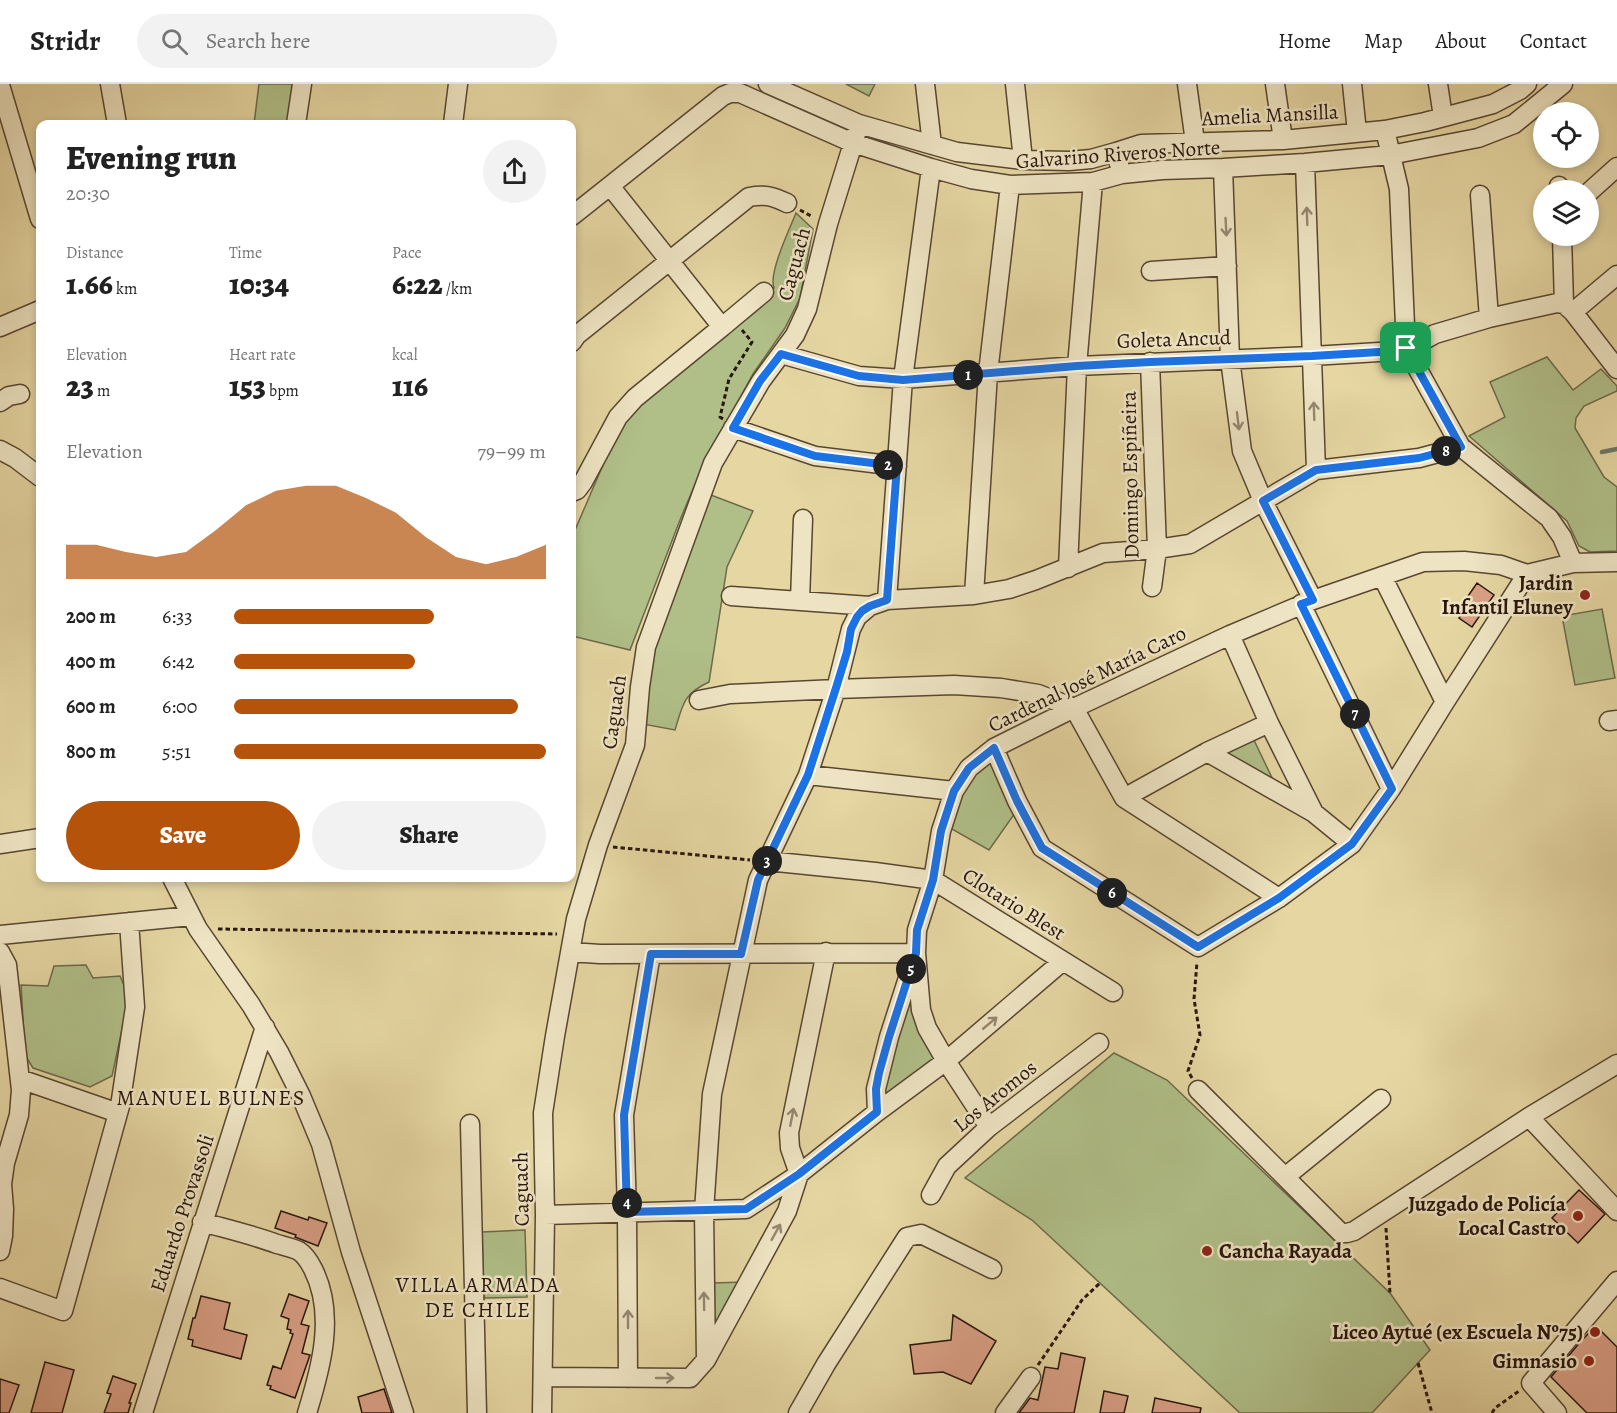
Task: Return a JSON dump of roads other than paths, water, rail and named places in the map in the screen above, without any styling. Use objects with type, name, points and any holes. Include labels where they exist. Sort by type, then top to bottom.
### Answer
[{"type":"street","points":[[110,84],[120,120]]},
{"type":"street","points":[[297,120],[302,84]]},
{"type":"street","points":[[454,120],[458,84]]},
{"type":"street","name":"Amelia Mansilla","points":[[768,84],[859,124],[957,152],[1023,160],[1069,161],[1091,159],[1141,144],[1283,140],[1385,130],[1493,104],[1522,86]]},
{"type":"street","points":[[925,84],[932,145]]},
{"type":"street","points":[[1015,84],[1023,160]]},
{"type":"street","points":[[1187,84],[1195,142]]},
{"type":"street","points":[[1275,84],[1283,140]]},
{"type":"street","points":[[1352,84],[1357,132]]},
{"type":"street","points":[[1438,84],[1443,117]]},
{"type":"street","name":"Galvarino Riveros Norte","points":[[576,213],[723,96],[735,92],[853,143],[971,179],[1010,185],[1093,182],[1122,174],[1162,170],[1305,163],[1390,155],[1478,138],[1514,124],[1563,84]]},
{"type":"street","points":[[0,85],[36,206]]},
{"type":"street","name":"Caguach","points":[[542,1413],[543,1113],[576,919],[598,845],[635,745],[646,647],[713,463],[760,381],[795,336],[807,309],[828,224],[859,124]]},
{"type":"street","points":[[1385,130],[1399,189],[1406,348],[1461,447],[1549,518],[1562,537],[1573,563]]},
{"type":"street","points":[[1116,152],[1122,174]]},
{"type":"street","points":[[1305,163],[1316,470]]},
{"type":"street","points":[[1599,183],[1617,167]]},
{"type":"street","points":[[706,1360],[704,1211],[712,1094],[758,880],[808,775],[847,652],[851,629],[857,617],[878,603],[897,466],[903,380],[931,168]]},
{"type":"street","points":[[1223,168],[1230,359],[1242,451],[1307,602],[1392,789]]},
{"type":"street","points":[[1068,568],[1077,366],[1093,182]]},
{"type":"street","points":[[974,595],[988,373],[1010,185]]},
{"type":"street","points":[[610,186],[669,261],[728,323]]},
{"type":"street","points":[[1480,195],[1489,318]]},
{"type":"street","points":[[576,336],[749,197],[772,196],[787,203]]},
{"type":"street","points":[[1563,246],[1568,308],[1617,369]]},
{"type":"street","points":[[1151,271],[1227,266]]},
{"type":"street","points":[[1568,308],[1617,275]]},
{"type":"street","points":[[576,491],[583,483],[618,417],[635,398],[764,292]]},
{"type":"street","name":"Goleta Ancud","points":[[781,354],[859,376],[903,380],[1077,366],[1396,351],[1435,334],[1489,318],[1557,303],[1568,308]]},
{"type":"street","points":[[0,327],[36,312]]},
{"type":"street","name":"Domingo Espiñeira","points":[[1150,362],[1157,549],[1152,587]]},
{"type":"street","points":[[0,402],[9,396],[20,394]]},
{"type":"street","points":[[733,428],[815,456],[897,466]]},
{"type":"street","points":[[731,596],[878,603],[974,595],[1009,589],[1103,553],[1190,544],[1316,470],[1419,458],[1461,447]]},
{"type":"street","points":[[0,450],[36,474]]},
{"type":"street","points":[[800,600],[803,519]]},
{"type":"street","name":"Cardenal José María Caro","points":[[989,1127],[927,1028],[921,1010],[916,953],[917,930],[933,880],[941,831],[954,791],[969,768],[994,748],[1074,708],[1230,635],[1307,602],[1423,562],[1464,561],[1501,565],[1527,574]]},
{"type":"street","points":[[994,748],[1017,801],[1042,848],[1198,947],[1279,898],[1352,844],[1392,789],[1527,574],[1573,563],[1617,562]]},
{"type":"street","points":[[1382,576],[1445,702]]},
{"type":"street","points":[[1230,635],[1269,723],[1314,813]]},
{"type":"street","points":[[699,700],[730,694],[836,688],[954,686],[1000,688],[1038,694],[1074,708],[1124,798],[1279,898]]},
{"type":"street","points":[[1124,798],[1207,752],[1269,723]]},
{"type":"street","points":[[1207,752],[1314,813],[1352,844]]},
{"type":"street","points":[[808,775],[954,791]]},
{"type":"street","points":[[0,844],[36,839]]},
{"type":"street","name":"Clotario Blest","points":[[767,861],[933,880],[1113,992]]},
{"type":"street","points":[[174,882],[194,923],[265,1027],[301,1096],[321,1144],[351,1252],[404,1413]]},
{"type":"street","points":[[0,935],[129,922],[194,923]]},
{"type":"street","points":[[0,1288],[63,1311],[118,1113],[135,1006],[129,922]]},
{"type":"street","points":[[0,952],[7,965],[21,1090],[19,1115],[2,1184],[4,1209],[0,1251]]},
{"type":"street","points":[[570,952],[916,953],[879,1073],[876,1089],[877,1112]]},
{"type":"street","points":[[543,1377],[690,1378],[706,1360],[787,1211],[799,1174],[790,1148],[789,1133],[825,952]]},
{"type":"street","points":[[628,1378],[624,1115],[651,954]]},
{"type":"street","points":[[544,1215],[746,1209],[799,1174],[946,1061],[1063,961]]},
{"type":"street","name":"Eduardo Provassoli","points":[[143,1413],[265,1027]]},
{"type":"street","name":"Los Aromos","points":[[931,1195],[947,1166],[989,1127],[1099,1043]]},
{"type":"street","points":[[1198,1090],[1341,1233],[1347,1233],[1613,1066],[1617,1051]]},
{"type":"street","points":[[20,1080],[118,1113]]},
{"type":"street","points":[[1285,1177],[1381,1099]]},
{"type":"street","points":[[1530,1117],[1617,1212]]},
{"type":"street","points":[[470,1124],[477,1413]]},
{"type":"street","points":[[202,1222],[301,1252],[310,1263],[318,1278],[324,1309],[324,1342],[318,1377],[307,1413]]},
{"type":"street","points":[[798,1413],[826,1364],[907,1237],[921,1234],[992,1269]]},
{"type":"street","points":[[1557,1413],[1531,1383],[1617,1281]]},
{"type":"street","points":[[1005,1413],[1030,1377]]},
{"type":"waterway","points":[[1602,452],[1617,449]]},
{"type":"place","name":"Jardin Infantil Eluney","points":[[1585,595]]},
{"type":"place","name":"Juzgado de Policía Local Castro","points":[[1578,1216]]},
{"type":"place","name":"Cancha Rayada","points":[[1207,1251]]},
{"type":"place","name":"Liceo Aytué (ex Escuela Nº75)","points":[[1595,1332]]},
{"type":"place","name":"Gimnasio","points":[[1589,1361]]},
{"type":"district","name":"MANUEL BULNES","points":[[211,1098]]},
{"type":"district","name":"VILLA ARMADA DE CHILE","points":[[478,1298]]}]
